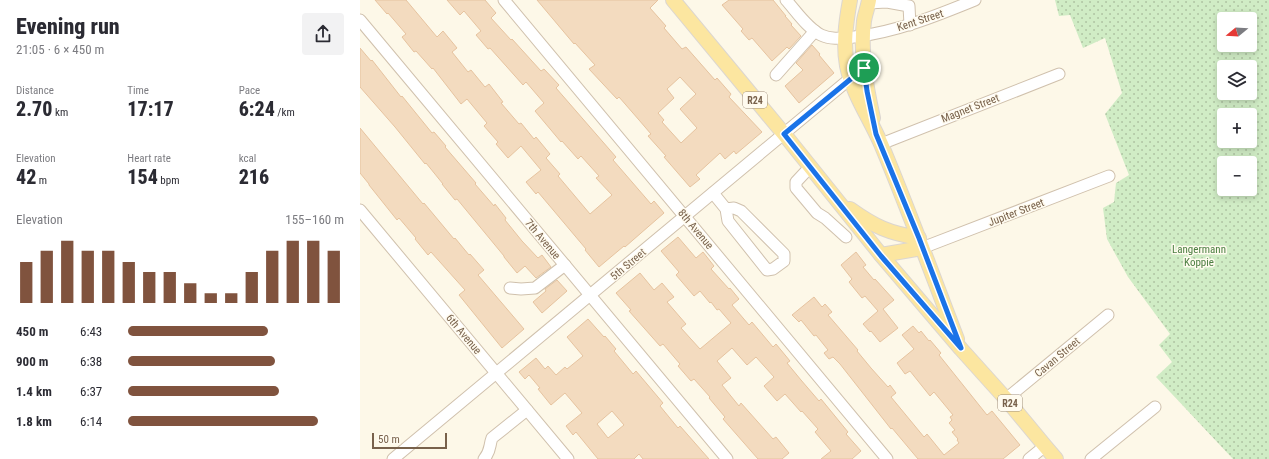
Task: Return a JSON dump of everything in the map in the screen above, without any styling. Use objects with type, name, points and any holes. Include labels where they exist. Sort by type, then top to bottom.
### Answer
[{"type":"main road","name":"R24","points":[[673,0],[784,134],[881,256],[1006,399],[1056,459]]},
{"type":"main road","points":[[850,0],[846,38],[850,78],[860,103],[879,139],[920,243],[881,256]]},
{"type":"main road","points":[[869,2],[864,21],[864,68],[867,91],[879,139]]},
{"type":"main road","name":"R24","points":[[837,200],[864,219],[881,228],[920,243],[961,348]]},
{"type":"street","name":"8th Avenue","points":[[504,0],[887,459]]},
{"type":"street","points":[[945,0],[945,12]]},
{"type":"street","name":"Kent Street","points":[[815,31],[826,37],[846,38],[880,33],[910,25],[975,0]]},
{"type":"street","points":[[869,2],[887,1],[909,3],[910,25]]},
{"type":"street","points":[[776,75],[815,31],[791,2]]},
{"type":"street","name":"7th Avenue","points":[[360,20],[727,459]]},
{"type":"street","name":"5th Street","points":[[393,459],[713,194],[850,78],[864,68]]},
{"type":"street","name":"Magnet Street","points":[[879,139],[1059,74]]},
{"type":"street","points":[[810,167],[796,182],[796,188],[817,213],[826,218],[846,237]]},
{"type":"street","name":"Jupiter Street","points":[[920,243],[1108,176]]},
{"type":"street","points":[[713,194],[726,209],[728,222],[767,270],[773,269],[784,261],[784,254],[741,211],[734,208],[726,209]]},
{"type":"street","name":"6th Avenue","points":[[360,210],[568,459]]},
{"type":"street","points":[[510,288],[535,288],[565,265]]},
{"type":"street","name":"Cavan Street","points":[[1006,399],[1108,315]]},
{"type":"street","points":[[1091,459],[1155,408]]},
{"type":"street","points":[[484,459],[489,452],[492,438],[527,410]]},
{"type":"street","points":[[1029,459],[1044,446]]},
{"type":"green space","name":"Langermann Koppie","points":[[1055,0],[1269,0],[1269,459],[1233,459],[1156,377],[1172,362],[1159,345],[1170,334],[1128,277],[1107,239],[1103,208],[1114,202],[1116,183],[1129,175],[1105,114],[1122,93],[1105,38],[1083,48],[1070,15],[1059,16]]},
{"type":"building","points":[[375,0],[406,0],[437,37],[443,31],[457,48],[452,52],[468,72],[471,70],[485,87],[489,84],[503,102],[501,103],[519,124],[521,123],[534,139],[536,137],[550,154],[546,158],[560,174],[558,176],[590,214],[612,195],[596,178],[599,176],[581,156],[578,159],[562,141],[561,142],[535,111],[544,103],[526,82],[523,85],[490,48],[488,49],[476,35],[481,31],[464,11],[460,15],[447,0],[485,0],[496,13],[491,18],[541,71],[544,69],[559,85],[556,88],[616,157],[613,160],[651,204],[654,201],[664,213],[625,247],[624,246],[599,267],[585,250],[586,249],[538,192],[536,194],[526,182],[541,170],[521,146],[508,158],[496,144],[498,142],[484,126],[487,123],[467,99],[461,104],[433,68],[432,69],[416,51],[414,52],[402,37],[406,34]]},
{"type":"building","points":[[537,0],[658,0],[650,8],[666,26],[664,28],[682,49],[686,47],[715,80],[717,78],[731,94],[729,97],[762,132],[736,154],[734,151],[725,159],[720,153],[696,175],[700,179],[690,187],[648,136],[651,134],[619,97],[617,99],[589,69],[595,65],[575,43],[574,44]],"holes":[[[680,77],[696,94],[680,109],[697,128],[681,143],[662,122],[664,120],[658,113],[674,98],[667,89]]]},
{"type":"building","points":[[729,0],[773,0],[801,36],[789,49],[787,47],[772,61],[752,38],[749,40],[741,31],[743,29],[722,5]]},
{"type":"building","points":[[812,45],[834,73],[799,103],[785,86],[803,70],[796,63]]},
{"type":"building","points":[[360,48],[371,61],[372,60],[432,133],[434,132],[446,146],[445,147],[494,206],[495,204],[506,218],[505,220],[522,241],[538,258],[542,255],[551,267],[536,278],[525,266],[517,273],[457,199],[455,200],[426,163],[425,164],[360,87]]},
{"type":"building","points":[[360,128],[423,204],[424,203],[454,239],[455,238],[484,270],[478,275],[524,329],[502,348],[459,295],[465,290],[431,252],[428,255],[415,239],[416,238],[399,218],[397,220],[360,173]]},
{"type":"building","points":[[678,237],[696,258],[703,252],[714,266],[711,269],[739,299],[732,305],[749,325],[752,322],[773,347],[776,344],[790,361],[787,363],[819,401],[821,399],[848,432],[846,434],[861,451],[852,459],[821,459],[831,451],[815,432],[818,429],[785,394],[777,401],[764,386],[774,377],[756,357],[747,365],[732,348],[717,361],[731,378],[722,385],[739,406],[741,403],[773,439],[776,437],[789,453],[782,459],[758,459],[723,419],[725,417],[709,398],[710,397],[694,379],[691,381],[678,366],[680,364],[663,344],[660,346],[629,311],[631,310],[616,293],[640,273],[654,290],[662,283],[674,297],[667,302],[686,324],[681,328],[700,349],[731,323],[700,291],[694,296],[676,275],[679,272],[661,251]]},
{"type":"building","points":[[856,252],[866,265],[863,267],[894,300],[883,309],[898,328],[880,342],[863,324],[878,311],[865,296],[862,298],[849,282],[852,279],[841,265]]},
{"type":"building","points":[[557,280],[567,291],[542,313],[533,302],[546,291],[545,289]]},
{"type":"building","points":[[814,297],[822,307],[825,304],[832,312],[828,315],[858,350],[857,351],[871,368],[888,387],[890,385],[896,393],[891,397],[924,437],[927,434],[944,455],[959,443],[957,440],[958,439],[952,432],[955,430],[949,423],[952,420],[950,417],[953,415],[934,392],[930,396],[910,371],[905,374],[897,363],[914,349],[902,335],[913,326],[919,333],[921,331],[941,353],[939,355],[987,415],[992,411],[1020,445],[1003,459],[918,459],[892,428],[891,429],[840,364],[833,357],[829,359],[824,353],[828,350],[816,335],[814,336],[801,320],[799,322],[792,315]]},
{"type":"building","points":[[588,319],[616,349],[614,351],[633,374],[636,371],[663,403],[660,406],[678,428],[680,426],[709,459],[643,459],[639,454],[634,459],[598,459],[576,432],[573,435],[566,426],[582,413],[565,393],[551,405],[529,375],[525,379],[519,372],[536,358],[545,369],[548,366],[556,375],[565,367],[567,369],[583,356],[567,337]],"holes":[[[612,411],[624,425],[608,438],[597,424]]]},
{"type":"route","points":[[864,68],[876,134],[919,238],[961,348],[881,256],[784,134],[864,68]]}]
